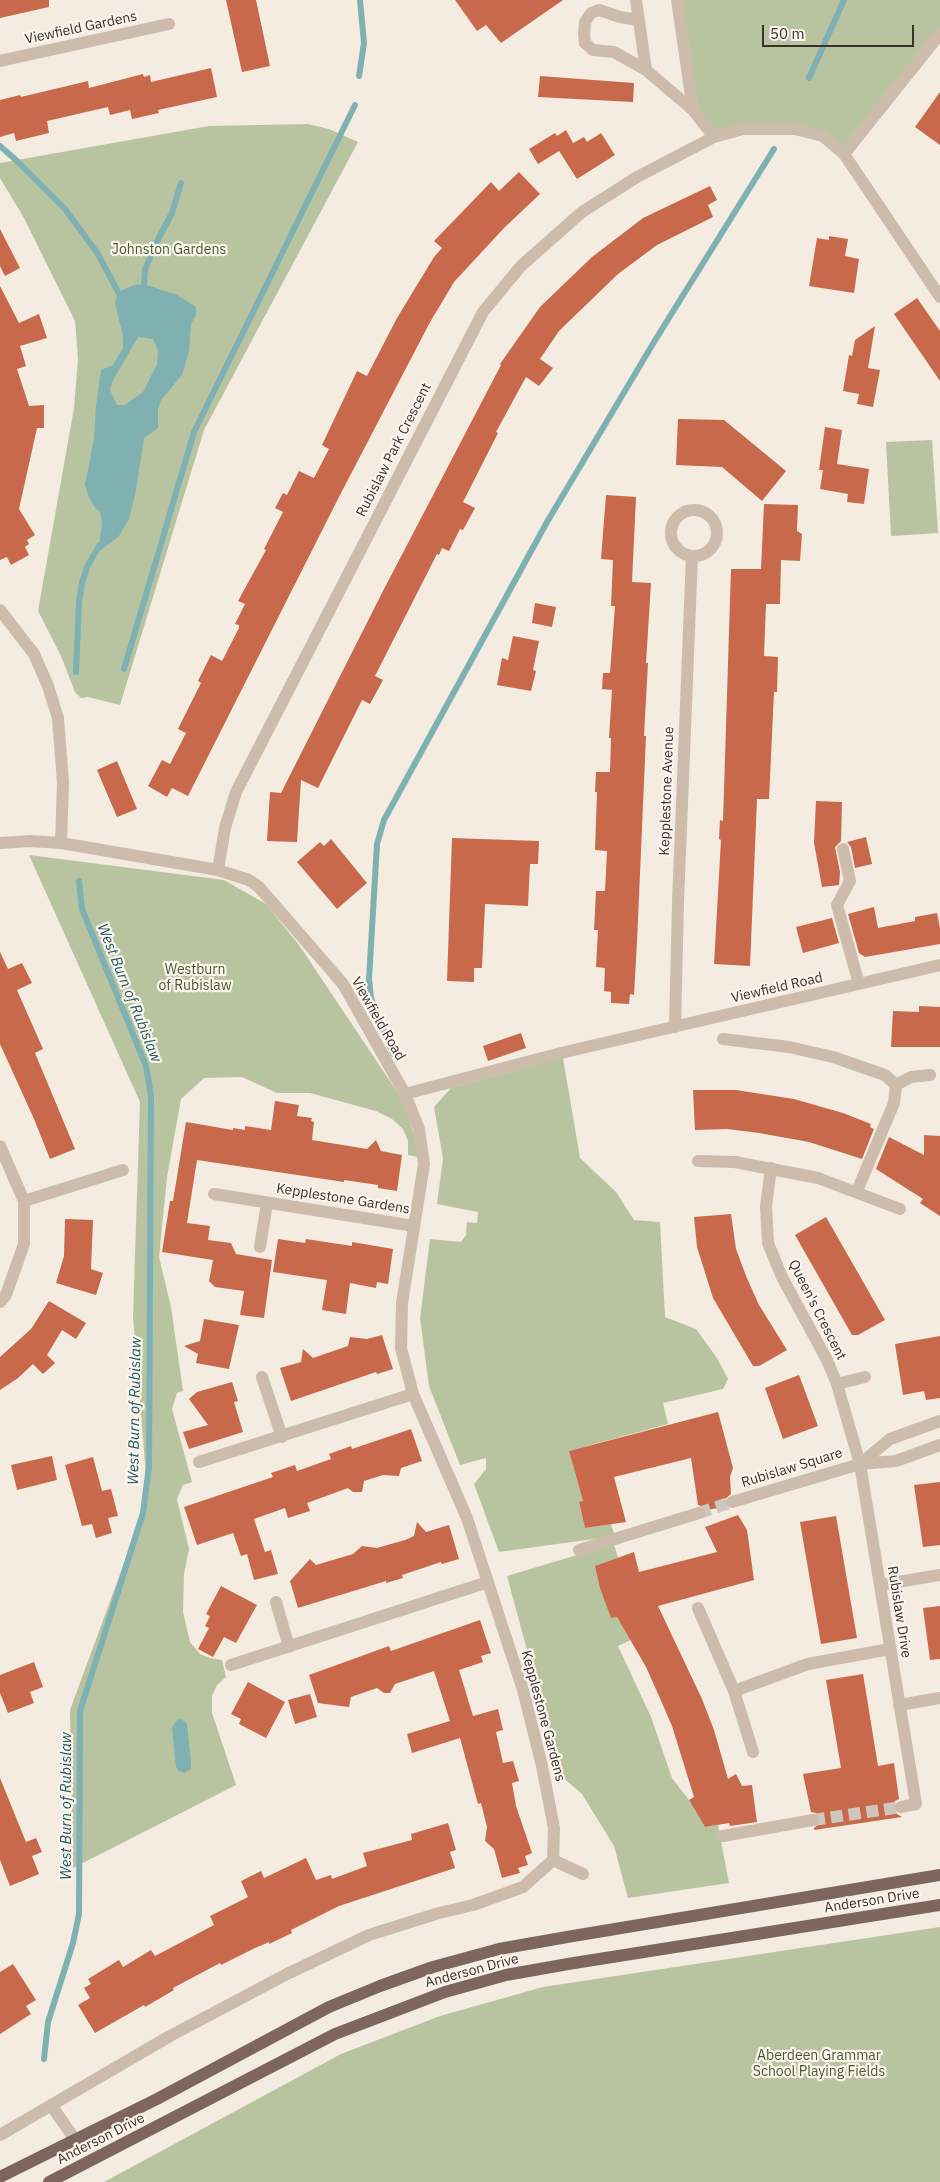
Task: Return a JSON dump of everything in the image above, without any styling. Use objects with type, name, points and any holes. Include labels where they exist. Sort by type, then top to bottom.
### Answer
[{"type":"main road","name":"Anderson Drive","points":[[0,2177],[76,2140],[329,2007],[433,1967],[519,1946],[940,1875]]},
{"type":"main road","name":"Anderson Drive","points":[[49,2182],[335,2034],[445,1992],[506,1975],[568,1964],[940,1905]]},
{"type":"street","points":[[636,0],[646,70]]},
{"type":"street","points":[[677,0],[693,110]]},
{"type":"street","points":[[638,20],[620,17],[599,10],[591,13],[585,22],[585,43],[593,50],[614,52],[646,70],[693,110],[714,137]]},
{"type":"street","name":"Viewfield Gardens","points":[[0,61],[168,24]]},
{"type":"street","points":[[844,154],[940,34]]},
{"type":"street","name":"Rubislaw Park Crescent","points":[[218,870],[225,828],[236,792],[483,312],[521,266],[582,212],[637,177],[714,137],[743,129],[794,129],[823,136],[844,154],[940,297]]},
{"type":"street","name":"Kepplestone Avenue","points":[[674,1027],[692,556]]},
{"type":"street","points":[[0,610],[34,654],[48,686],[58,718],[63,783],[61,842]]},
{"type":"street","name":"Viewfield Road","points":[[0,843],[30,841],[61,842],[218,870],[249,880],[259,887],[343,984],[404,1094],[565,1052],[940,965]]},
{"type":"street","points":[[843,849],[850,881],[837,905],[859,984]]},
{"type":"street","points":[[723,1039],[789,1047],[833,1057],[886,1075],[896,1085]]},
{"type":"street","points":[[896,1085],[911,1077],[930,1075]]},
{"type":"street","points":[[857,1191],[894,1104],[896,1085]]},
{"type":"street","name":"Kepplestone Gardens","points":[[404,1094],[419,1129],[424,1164],[402,1303],[401,1348],[413,1394],[458,1495],[522,1690],[542,1766],[554,1828],[553,1860]]},
{"type":"street","points":[[0,1146],[24,1201],[24,1244],[6,1295],[0,1302]]},
{"type":"street","points":[[698,1161],[735,1162],[818,1178],[857,1191],[900,1209]]},
{"type":"street","name":"Queen's Crescent","points":[[771,1168],[766,1206],[768,1243],[782,1277],[827,1360],[837,1384],[860,1464]]},
{"type":"street","points":[[24,1201],[122,1170]]},
{"type":"street","name":"Kepplestone Gardens","points":[[214,1194],[414,1226]]},
{"type":"street","name":"Kepplestone Gardens","points":[[260,1247],[266,1203]]},
{"type":"street","points":[[262,1377],[282,1437]]},
{"type":"street","points":[[837,1384],[865,1377]]},
{"type":"street","points":[[199,1462],[413,1394]]},
{"type":"street","points":[[860,1464],[890,1439],[940,1421]]},
{"type":"street","points":[[860,1464],[896,1461],[940,1445]]},
{"type":"street","name":"Rubislaw Square","points":[[732,1502],[860,1464]]},
{"type":"street","name":"Rubislaw Drive","points":[[860,1464],[916,1804],[900,1807]]},
{"type":"street","points":[[579,1550],[699,1512]]},
{"type":"street","points":[[880,1585],[940,1575]]},
{"type":"street","points":[[231,1665],[488,1582]]},
{"type":"street","points":[[276,1602],[289,1647]]},
{"type":"street","points":[[698,1608],[734,1691],[753,1752]]},
{"type":"street","points":[[734,1691],[808,1664],[890,1649]]},
{"type":"street","points":[[899,1705],[940,1698]]},
{"type":"street","points":[[723,1836],[812,1820]]},
{"type":"street","points":[[0,2135],[170,2036],[287,1974],[369,1935],[438,1913],[473,1905],[523,1887],[553,1860],[583,1874]]},
{"type":"street","name":"Anderson Drive","points":[[51,2105],[76,2140]]},
{"type":"green space","points":[[677,0],[940,0],[940,34],[844,154],[823,136],[795,129],[714,137],[693,110]]},
{"type":"green space","name":"Johnston Gardens","points":[[308,124],[329,129],[358,142],[204,430],[120,705],[88,697],[81,698],[75,692],[61,656],[38,611],[74,408],[78,359],[75,321],[24,218],[0,178],[0,163],[209,126]]},
{"type":"green space","points":[[932,440],[938,533],[891,536],[886,442]]},
{"type":"green space","name":"Westburn of Rubislaw","points":[[29,855],[224,880],[266,904],[299,945],[402,1099],[422,1158],[408,1155],[408,1141],[403,1129],[392,1119],[376,1111],[310,1093],[277,1093],[242,1077],[204,1078],[181,1099],[167,1177],[159,1257],[171,1307],[183,1391],[177,1393],[172,1409],[192,1482],[183,1485],[177,1499],[189,1549],[184,1574],[183,1612],[190,1642],[200,1654],[222,1660],[226,1677],[217,1685],[212,1696],[212,1713],[236,1785],[73,1868],[70,1710],[137,1528],[144,1498],[146,1476],[133,1317],[140,1102]]},
{"type":"green space","points":[[563,1058],[580,1158],[616,1192],[634,1220],[660,1222],[665,1317],[696,1329],[717,1358],[728,1379],[723,1389],[663,1403],[668,1424],[569,1451],[583,1501],[579,1503],[585,1528],[611,1524],[615,1536],[499,1552],[474,1484],[486,1469],[486,1458],[460,1465],[429,1386],[420,1318],[430,1239],[461,1242],[466,1235],[467,1222],[477,1223],[478,1212],[437,1204],[443,1158],[434,1107],[451,1088]]},
{"type":"green space","points":[[614,1544],[618,1558],[596,1566],[617,1617],[631,1640],[618,1646],[651,1717],[672,1778],[689,1800],[705,1827],[718,1825],[729,1883],[628,1898],[614,1846],[582,1794],[561,1776],[507,1576]]},
{"type":"green space","name":"Aberdeen Grammar School Playing Fields","points":[[940,1927],[940,2182],[104,2182],[341,2054],[440,2016],[543,1987]]},
{"type":"water","points":[[144,284],[177,295],[196,307],[196,315],[191,324],[189,351],[182,375],[161,400],[158,409],[158,428],[144,438],[136,490],[129,519],[119,536],[101,550],[99,546],[102,524],[100,511],[96,509],[89,498],[85,485],[94,439],[101,370],[113,365],[123,348],[123,337],[115,302],[118,292],[134,285]],"holes":[[[138,337],[153,339],[158,351],[157,364],[143,392],[125,405],[117,405],[110,390],[112,382]]]},
{"type":"water","points":[[178,1719],[183,1720],[187,1724],[191,1769],[184,1773],[176,1767],[172,1727]]},
{"type":"building","points":[[0,0],[49,0],[49,7],[0,18]]},
{"type":"building","points":[[226,0],[256,0],[270,66],[242,72]]},
{"type":"building","points":[[455,0],[563,0],[501,43],[486,25],[477,31]]},
{"type":"building","points":[[211,68],[217,97],[158,110],[159,113],[132,119],[130,110],[110,115],[108,107],[47,121],[49,133],[16,141],[14,133],[0,137],[0,100],[88,81],[89,88],[143,74],[144,77],[150,75],[151,82]]},
{"type":"building","points":[[540,76],[634,83],[633,102],[538,97]]},
{"type":"building","points":[[940,92],[940,145],[915,127]]},
{"type":"building","points":[[566,130],[573,143],[584,137],[587,142],[601,133],[615,155],[577,179],[559,151],[538,164],[529,149],[555,133],[557,136]]},
{"type":"building","points":[[519,172],[540,194],[504,228],[454,282],[429,324],[340,495],[188,796],[172,788],[167,797],[148,786],[162,760],[170,764],[186,733],[178,729],[201,683],[198,681],[211,655],[222,661],[239,628],[239,625],[235,624],[245,604],[238,601],[266,550],[264,549],[283,512],[275,508],[283,493],[287,495],[299,471],[314,478],[329,449],[322,445],[357,371],[367,376],[397,318],[434,257],[442,248],[434,241],[491,182],[499,191]]},
{"type":"building","points":[[710,186],[717,200],[708,205],[713,217],[657,245],[618,274],[559,331],[540,359],[553,368],[539,386],[526,377],[496,432],[498,433],[463,502],[475,508],[463,530],[460,529],[449,551],[442,548],[439,555],[437,554],[375,676],[383,680],[370,704],[362,700],[318,788],[301,780],[297,842],[267,841],[270,792],[281,793],[500,364],[540,307],[592,257],[643,218]]},
{"type":"building","points":[[0,229],[20,268],[5,276],[0,266]]},
{"type":"building","points":[[829,236],[848,239],[845,256],[859,259],[854,293],[809,286],[817,238],[829,240]]},
{"type":"building","points":[[0,286],[19,323],[39,314],[47,338],[20,346],[26,366],[17,369],[29,406],[44,405],[44,428],[37,428],[19,509],[35,535],[27,540],[29,544],[25,547],[29,555],[11,565],[7,557],[0,560]]},
{"type":"building","points":[[917,298],[940,331],[940,381],[894,314]]},
{"type":"building","points":[[875,326],[868,368],[880,370],[873,407],[857,404],[859,394],[843,391],[849,355],[852,356],[855,340]]},
{"type":"building","points":[[678,419],[724,420],[786,471],[762,501],[722,467],[676,465]]},
{"type":"building","points":[[825,427],[842,430],[837,464],[869,469],[864,504],[847,502],[848,494],[820,489],[823,470],[819,470]]},
{"type":"building","points":[[606,495],[636,497],[632,582],[651,583],[646,663],[648,663],[644,736],[646,736],[637,942],[634,995],[630,994],[629,1004],[611,1003],[611,992],[604,991],[605,968],[596,967],[598,930],[594,930],[596,891],[605,891],[607,851],[595,850],[597,792],[595,792],[596,772],[610,772],[611,738],[609,738],[612,690],[602,689],[603,673],[610,673],[615,606],[611,606],[613,560],[601,559]]},
{"type":"building","points":[[764,504],[798,505],[797,531],[802,534],[800,561],[781,560],[780,604],[766,604],[764,656],[778,657],[777,692],[774,692],[769,799],[757,799],[750,966],[714,964],[721,840],[719,839],[720,820],[723,821],[731,569],[761,569]]},
{"type":"building","points":[[535,603],[556,607],[552,627],[532,623]]},
{"type":"building","points":[[513,636],[539,641],[533,670],[536,671],[531,691],[497,685],[502,658],[508,660]]},
{"type":"building","points":[[117,761],[137,809],[117,817],[97,770]]},
{"type":"building","points":[[816,801],[842,802],[841,841],[835,847],[840,872],[839,885],[822,887],[814,843]]},
{"type":"building","points":[[866,837],[872,864],[855,868],[851,847],[847,842]]},
{"type":"building","points":[[452,838],[539,841],[538,864],[530,864],[528,906],[485,904],[482,968],[474,968],[474,982],[447,981]]},
{"type":"building","points":[[331,839],[367,883],[337,909],[297,862],[320,842],[324,846]]},
{"type":"building","points":[[874,907],[878,928],[915,921],[915,917],[937,913],[940,928],[940,944],[865,957],[859,953],[848,914]]},
{"type":"building","points":[[832,918],[839,943],[803,953],[796,927]]},
{"type":"building","points":[[0,952],[8,969],[22,963],[32,983],[17,990],[43,1049],[35,1053],[75,1149],[50,1159],[0,1044]]},
{"type":"building","points":[[919,1006],[940,1007],[940,1047],[891,1047],[893,1011],[919,1012]]},
{"type":"building","points":[[521,1033],[526,1048],[488,1061],[483,1046]]},
{"type":"building","points":[[693,1090],[736,1090],[794,1099],[843,1113],[871,1124],[870,1127],[874,1129],[862,1159],[809,1142],[759,1133],[727,1129],[695,1130]]},
{"type":"building","points":[[275,1101],[299,1105],[297,1116],[312,1118],[311,1121],[314,1122],[312,1140],[367,1149],[376,1140],[381,1151],[402,1155],[397,1191],[378,1188],[378,1185],[344,1180],[344,1182],[197,1160],[187,1223],[210,1226],[208,1240],[231,1243],[236,1254],[272,1260],[264,1318],[240,1315],[244,1291],[215,1287],[209,1281],[213,1260],[162,1252],[170,1201],[173,1201],[186,1122],[233,1130],[233,1128],[245,1130],[245,1126],[271,1130]]},
{"type":"building","points":[[924,1135],[940,1136],[940,1216],[920,1203],[923,1199],[876,1169],[889,1137],[924,1155]]},
{"type":"building","points":[[731,1214],[736,1249],[746,1276],[759,1305],[787,1350],[759,1366],[753,1366],[713,1298],[697,1247],[694,1217]]},
{"type":"building","points":[[826,1217],[885,1320],[858,1335],[852,1335],[795,1235]]},
{"type":"building","points":[[65,1219],[93,1220],[91,1269],[103,1273],[96,1295],[56,1283],[64,1256]]},
{"type":"building","points":[[278,1239],[305,1243],[306,1239],[352,1246],[352,1242],[393,1249],[388,1284],[377,1282],[376,1288],[350,1283],[346,1314],[322,1310],[327,1280],[273,1272]]},
{"type":"building","points":[[49,1301],[86,1323],[76,1339],[62,1330],[47,1355],[55,1363],[43,1374],[33,1364],[18,1378],[0,1390],[0,1357],[31,1329]]},
{"type":"building","points":[[204,1319],[239,1325],[229,1369],[196,1363],[198,1354],[184,1346],[200,1341]]},
{"type":"building","points":[[382,1335],[393,1369],[377,1374],[376,1372],[291,1401],[280,1368],[301,1362],[303,1349],[313,1358],[348,1346],[350,1337],[367,1339]]},
{"type":"building","points":[[940,1336],[940,1398],[926,1400],[924,1391],[903,1395],[895,1344]]},
{"type":"building","points":[[799,1375],[818,1426],[783,1439],[765,1388]]},
{"type":"building","points":[[232,1382],[238,1401],[234,1402],[243,1432],[189,1449],[183,1432],[208,1425],[189,1399],[197,1392]]},
{"type":"building","points":[[718,1412],[733,1468],[730,1477],[731,1494],[724,1500],[726,1507],[706,1510],[698,1505],[691,1458],[614,1477],[626,1522],[585,1528],[579,1502],[583,1501],[569,1451]]},
{"type":"building","points":[[411,1429],[422,1461],[401,1468],[399,1476],[383,1475],[364,1481],[362,1492],[353,1492],[348,1488],[307,1503],[310,1511],[288,1518],[285,1508],[254,1519],[265,1552],[271,1550],[278,1574],[254,1580],[247,1554],[241,1556],[233,1533],[197,1545],[184,1507],[273,1477],[271,1473],[295,1465],[297,1471],[331,1459],[329,1454],[351,1446],[352,1449]]},
{"type":"building","points":[[52,1456],[57,1480],[17,1490],[11,1465]]},
{"type":"building","points":[[93,1457],[102,1491],[111,1489],[118,1516],[108,1518],[112,1533],[96,1538],[92,1524],[82,1526],[65,1465]]},
{"type":"building","points":[[940,1482],[940,1545],[923,1547],[914,1485]]},
{"type":"building","points":[[738,1515],[747,1530],[754,1580],[658,1606],[702,1699],[714,1730],[728,1779],[736,1774],[742,1786],[752,1785],[757,1822],[730,1826],[729,1823],[705,1827],[689,1800],[694,1797],[672,1726],[646,1667],[617,1617],[611,1618],[600,1588],[595,1566],[634,1552],[639,1572],[717,1552],[705,1527]]},
{"type":"building","points":[[836,1516],[857,1638],[821,1644],[800,1522]]},
{"type":"building","points":[[417,1522],[426,1532],[449,1525],[459,1559],[442,1564],[441,1562],[402,1575],[403,1578],[386,1583],[386,1581],[298,1608],[290,1581],[310,1559],[316,1565],[353,1554],[362,1546],[377,1548],[405,1540],[414,1536]]},
{"type":"building","points":[[221,1586],[257,1605],[236,1643],[224,1637],[213,1657],[198,1649],[209,1628],[205,1626],[210,1616],[206,1614]]},
{"type":"building","points":[[940,1606],[940,1659],[930,1660],[923,1608]]},
{"type":"building","points":[[480,1620],[491,1653],[481,1656],[483,1662],[459,1670],[473,1716],[498,1709],[503,1730],[496,1732],[503,1763],[513,1761],[519,1781],[512,1783],[516,1806],[532,1853],[525,1856],[528,1865],[518,1868],[520,1873],[502,1878],[494,1849],[485,1841],[487,1827],[481,1803],[478,1804],[460,1738],[412,1753],[407,1734],[450,1721],[434,1671],[395,1684],[390,1693],[384,1693],[377,1688],[351,1697],[349,1707],[318,1703],[309,1675],[389,1646],[391,1651]]},
{"type":"building","points":[[34,1662],[43,1687],[30,1692],[34,1703],[8,1713],[0,1693],[0,1675]]},
{"type":"building","points":[[863,1674],[878,1766],[894,1763],[899,1799],[895,1801],[893,1808],[895,1813],[902,1817],[814,1830],[820,1823],[821,1818],[816,1813],[811,1812],[803,1774],[841,1768],[826,1680]]},
{"type":"building","points":[[248,1682],[285,1702],[266,1738],[239,1724],[241,1719],[231,1714]]},
{"type":"building","points":[[310,1694],[317,1717],[295,1724],[288,1700]]},
{"type":"building","points":[[0,1778],[26,1842],[36,1838],[42,1852],[32,1856],[39,1874],[10,1886],[0,1860]]},
{"type":"building","points":[[448,1823],[456,1850],[450,1852],[455,1868],[339,1906],[291,1930],[292,1933],[269,1944],[269,1942],[255,1948],[221,1965],[220,1963],[173,1988],[174,1990],[145,2007],[144,2005],[95,2033],[78,2005],[90,1998],[84,1988],[91,1984],[88,1979],[119,1960],[123,1967],[151,1950],[155,1956],[214,1925],[210,1916],[248,1897],[241,1881],[261,1871],[264,1878],[306,1858],[316,1880],[331,1875],[332,1879],[367,1866],[363,1853],[412,1840],[411,1834]]},
{"type":"building","points":[[13,1964],[36,2000],[26,2006],[31,2014],[0,2034],[0,1972]]},
{"type":"waterway","points":[[359,76],[364,43],[360,0]]},
{"type":"waterway","points":[[809,78],[844,0]]},
{"type":"waterway","points":[[124,669],[194,432],[355,105]]},
{"type":"waterway","points":[[0,146],[65,209],[98,254],[118,292]]},
{"type":"waterway","points":[[393,1054],[371,998],[369,979],[377,844],[384,820],[547,522],[654,342],[774,149]]},
{"type":"waterway","points":[[144,284],[145,270],[154,247],[172,213],[181,183]]},
{"type":"waterway","points":[[76,672],[79,602],[82,583],[87,567],[99,546]]},
{"type":"waterway","name":"West Burn of Rubislaw","points":[[44,2059],[48,2022],[73,1943],[79,1914],[80,1711],[143,1513],[149,1466],[151,1095],[146,1066],[82,909],[79,881]]},
{"type":"tunnel","points":[[699,1513],[732,1502]]},
{"type":"tunnel","points":[[813,1820],[901,1807]]}]
